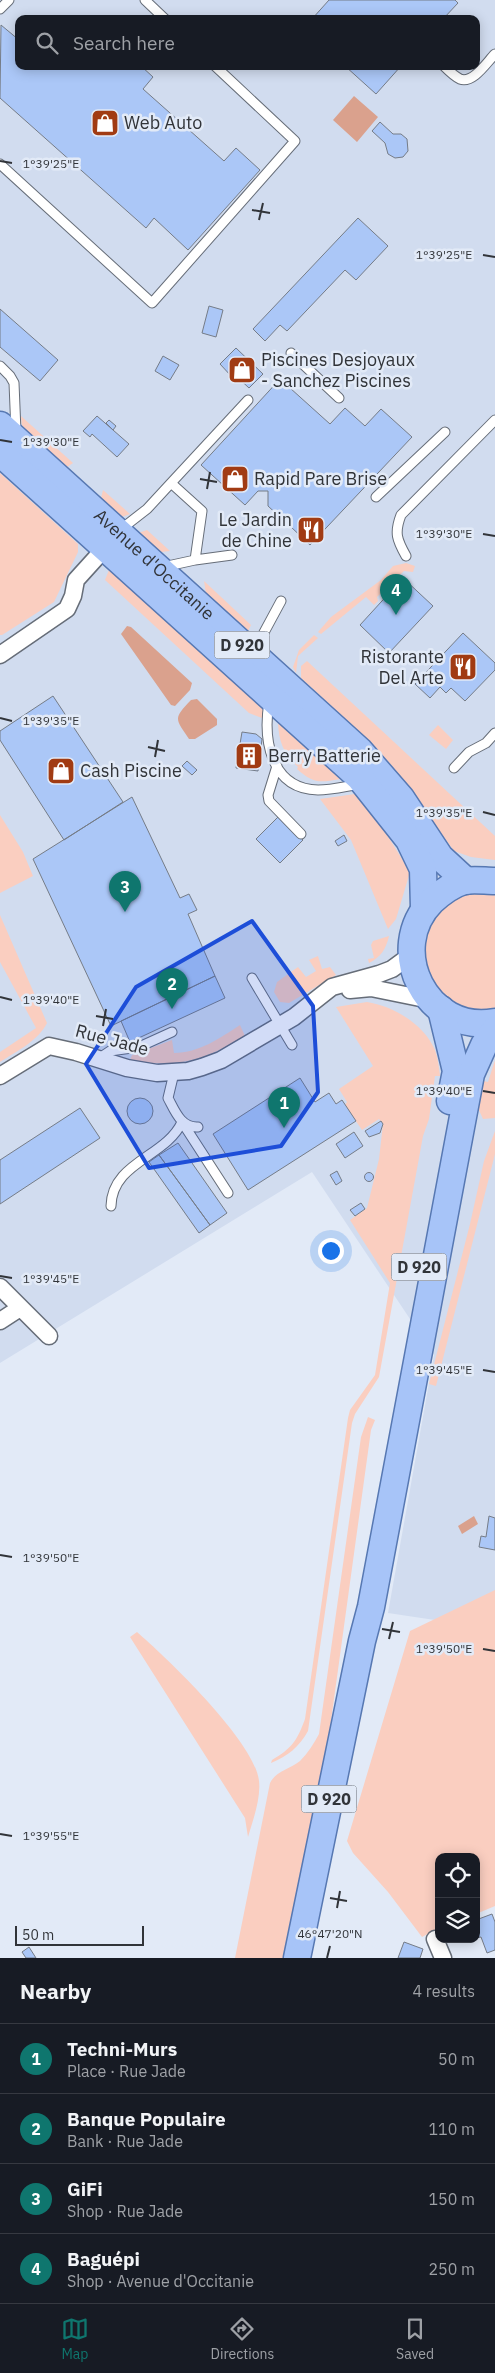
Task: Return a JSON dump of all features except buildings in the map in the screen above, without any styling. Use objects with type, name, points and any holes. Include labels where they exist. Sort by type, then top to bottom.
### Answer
[{"type":"main road","name":"Avenue d'Occitanie","points":[[6,440],[111,540],[270,697],[365,784],[409,840],[423,869],[424,909]]},
{"type":"main road","name":"Avenue d'Occitanie","points":[[111,540],[158,568],[360,751],[402,798],[440,856],[466,881]]},
{"type":"main road","points":[[495,881],[466,881],[442,892],[424,909],[414,930],[411,954],[416,978],[436,1005],[449,1014],[470,1022],[495,1022]]},
{"type":"main road","name":"D 920","points":[[362,1641],[362,1610],[392,1425],[456,1070],[436,1005]]},
{"type":"main road","name":"D 920","points":[[297,1958],[362,1641],[373,1598],[471,1074],[484,1045],[495,1030]]},
{"type":"street","points":[[0,655],[67,609],[73,596],[76,580],[111,540]]},
{"type":"street","name":"Rue Jade","points":[[0,1076],[49,1046],[57,1046],[127,1068],[157,1073],[174,1073],[202,1068],[222,1060],[281,1025],[337,985],[392,969],[411,954]]},
{"type":"street","name":"Rue Jade","points":[[321,997],[330,997],[352,990],[370,988],[436,1005]]},
{"type":"street","points":[[0,1286],[49,1336]]},
{"type":"street","points":[[0,1322],[20,1308]]},
{"type":"street","points":[[437,1943],[443,1958]]},
{"type":"lane","points":[[0,9],[9,0]]},
{"type":"lane","points":[[145,0],[161,15]]},
{"type":"lane","points":[[480,70],[495,54]]},
{"type":"lane","points":[[0,164],[152,303],[295,142],[219,70]]},
{"type":"lane","points":[[449,70],[460,79],[466,79],[475,75],[480,70]]},
{"type":"lane","points":[[291,353],[339,398]]},
{"type":"lane","points":[[0,366],[14,383],[16,402],[14,425],[6,440]]},
{"type":"lane","points":[[111,540],[147,509],[248,400]]},
{"type":"lane","points":[[406,556],[396,529],[401,515],[495,420]]},
{"type":"lane","points":[[376,497],[445,432]]},
{"type":"lane","points":[[171,483],[202,511],[195,560]]},
{"type":"lane","points":[[158,568],[232,555]]},
{"type":"lane","points":[[252,654],[282,601]]},
{"type":"lane","points":[[270,697],[266,732],[268,749],[276,766],[294,783],[318,790],[365,784]]},
{"type":"lane","points":[[454,768],[469,752],[486,743],[495,733]]},
{"type":"lane","points":[[276,766],[268,794],[268,801],[301,834]]},
{"type":"lane","points":[[252,978],[292,1045]]},
{"type":"lane","points":[[103,1060],[104,1055],[110,1051],[139,1047],[172,1032]]},
{"type":"lane","points":[[174,1073],[168,1098],[228,1193]]},
{"type":"lane","points":[[182,1122],[192,1127],[198,1127]]},
{"type":"lane","points":[[111,1206],[114,1188],[123,1174],[175,1135],[182,1122]]},
{"type":"highlighted area","points":[[252,921],[313,1006],[318,1092],[281,1146],[149,1168],[86,1064],[136,987]]},
{"type":"shaded area","points":[[0,0],[495,0],[495,1629],[388,1613],[434,1355],[312,1172],[0,1363]]},
{"type":"shaded area","points":[[354,96],[378,117],[357,142],[333,120]]},
{"type":"shaded area","points":[[21,416],[73,463],[67,467],[22,427]]},
{"type":"shaded area","points":[[0,473],[78,544],[78,552],[54,602],[2,635],[0,635]]},
{"type":"shaded area","points":[[103,490],[130,514],[122,517],[101,498]]},
{"type":"shaded area","points":[[147,530],[170,551],[161,552],[138,533]]},
{"type":"shaded area","points":[[406,563],[415,566],[413,572],[404,571],[377,597],[378,601],[374,605],[366,597],[321,634],[318,632],[331,617],[381,580],[393,566]]},
{"type":"shaded area","points":[[109,570],[264,708],[262,718],[249,713],[105,580]]},
{"type":"shaded area","points":[[204,581],[251,625],[248,631],[206,594]]},
{"type":"shaded area","points":[[127,626],[131,627],[192,683],[190,690],[175,706],[171,705],[121,634]]},
{"type":"shaded area","points":[[314,635],[318,638],[298,656],[296,673],[293,667],[299,650]]},
{"type":"shaded area","points":[[307,661],[495,836],[495,860],[471,857],[454,851],[393,767],[372,743],[301,678],[301,666]]},
{"type":"shaded area","points":[[197,699],[217,719],[217,725],[195,739],[189,739],[178,719],[181,711],[191,700]]},
{"type":"shaded area","points":[[278,723],[340,779],[316,781],[297,769],[298,767],[283,748]]},
{"type":"shaded area","points":[[438,725],[453,740],[446,749],[429,735]]},
{"type":"shaded area","points":[[355,794],[384,830],[410,872],[396,919],[388,929],[351,840],[320,799]]},
{"type":"shaded area","points":[[0,815],[23,852],[33,876],[0,893]]},
{"type":"shaded area","points":[[485,892],[495,894],[495,1010],[464,1010],[430,984],[421,953],[429,921],[453,899],[469,893]]},
{"type":"shaded area","points":[[0,915],[47,1023],[33,1040],[0,1062],[0,1052],[36,1028],[0,962]]},
{"type":"shaded area","points":[[389,936],[382,952],[369,963],[368,959],[374,958],[371,945],[373,941]]},
{"type":"shaded area","points":[[318,956],[322,969],[330,967],[336,975],[289,1003],[280,1002],[274,992],[277,982],[298,967],[306,977],[316,971],[309,960]]},
{"type":"shaded area","points":[[367,1002],[397,1012],[416,1024],[435,1050],[440,1076],[435,1076],[429,1119],[423,1136],[379,1377],[355,1414],[352,1423],[308,1731],[301,1742],[292,1750],[271,1763],[272,1760],[293,1743],[305,1719],[348,1418],[350,1410],[375,1375],[390,1283],[350,1220],[367,1208],[379,1159],[383,1124],[379,1119],[362,1130],[345,1105],[347,1102],[339,1089],[373,1066],[336,1007]]},
{"type":"shaded area","points":[[240,1025],[245,1036],[204,1057],[176,1063],[147,1063],[130,1060],[132,1055],[172,1040],[174,1053],[201,1048]]},
{"type":"shaded area","points":[[495,1060],[495,1118],[483,1119],[478,1108],[479,1080],[488,1082]]},
{"type":"shaded area","points":[[495,1131],[495,1154],[436,1386],[429,1384],[484,1161]]},
{"type":"shaded area","points":[[368,1417],[375,1420],[371,1430],[326,1757],[286,1958],[235,1958],[270,1783],[279,1773],[300,1761],[319,1734],[361,1437]]},
{"type":"shaded area","points":[[474,1516],[478,1524],[462,1534],[458,1526]]},
{"type":"shaded area","points":[[495,1590],[495,1906],[480,1912],[480,1853],[435,1853],[435,1930],[422,1937],[388,1892],[353,1853],[347,1841],[410,1631]]},
{"type":"shaded area","points":[[137,1632],[169,1661],[208,1702],[243,1745],[254,1765],[259,1781],[259,1795],[248,1837],[245,1818],[130,1637]]},
{"type":"place","name":"Web Auto","points":[[105,123]]},
{"type":"place","name":"Piscines Desjoyaux - Sanchez Piscines","points":[[242,370]]},
{"type":"place","name":"Rapid Pare Brise","points":[[235,479]]},
{"type":"place","name":"Le Jardin de Chine","points":[[311,530]]},
{"type":"place","name":"Baguépi","points":[[396,615]]},
{"type":"place","name":"Ristorante Del Arte","points":[[463,667]]},
{"type":"place","name":"Berry Batterie","points":[[249,756]]},
{"type":"place","name":"Cash Piscine","points":[[61,771]]},
{"type":"place","name":"GiFi","points":[[125,912]]},
{"type":"place","name":"Banque Populaire","points":[[172,1009]]},
{"type":"place","name":"Techni-Murs","points":[[284,1128]]}]
